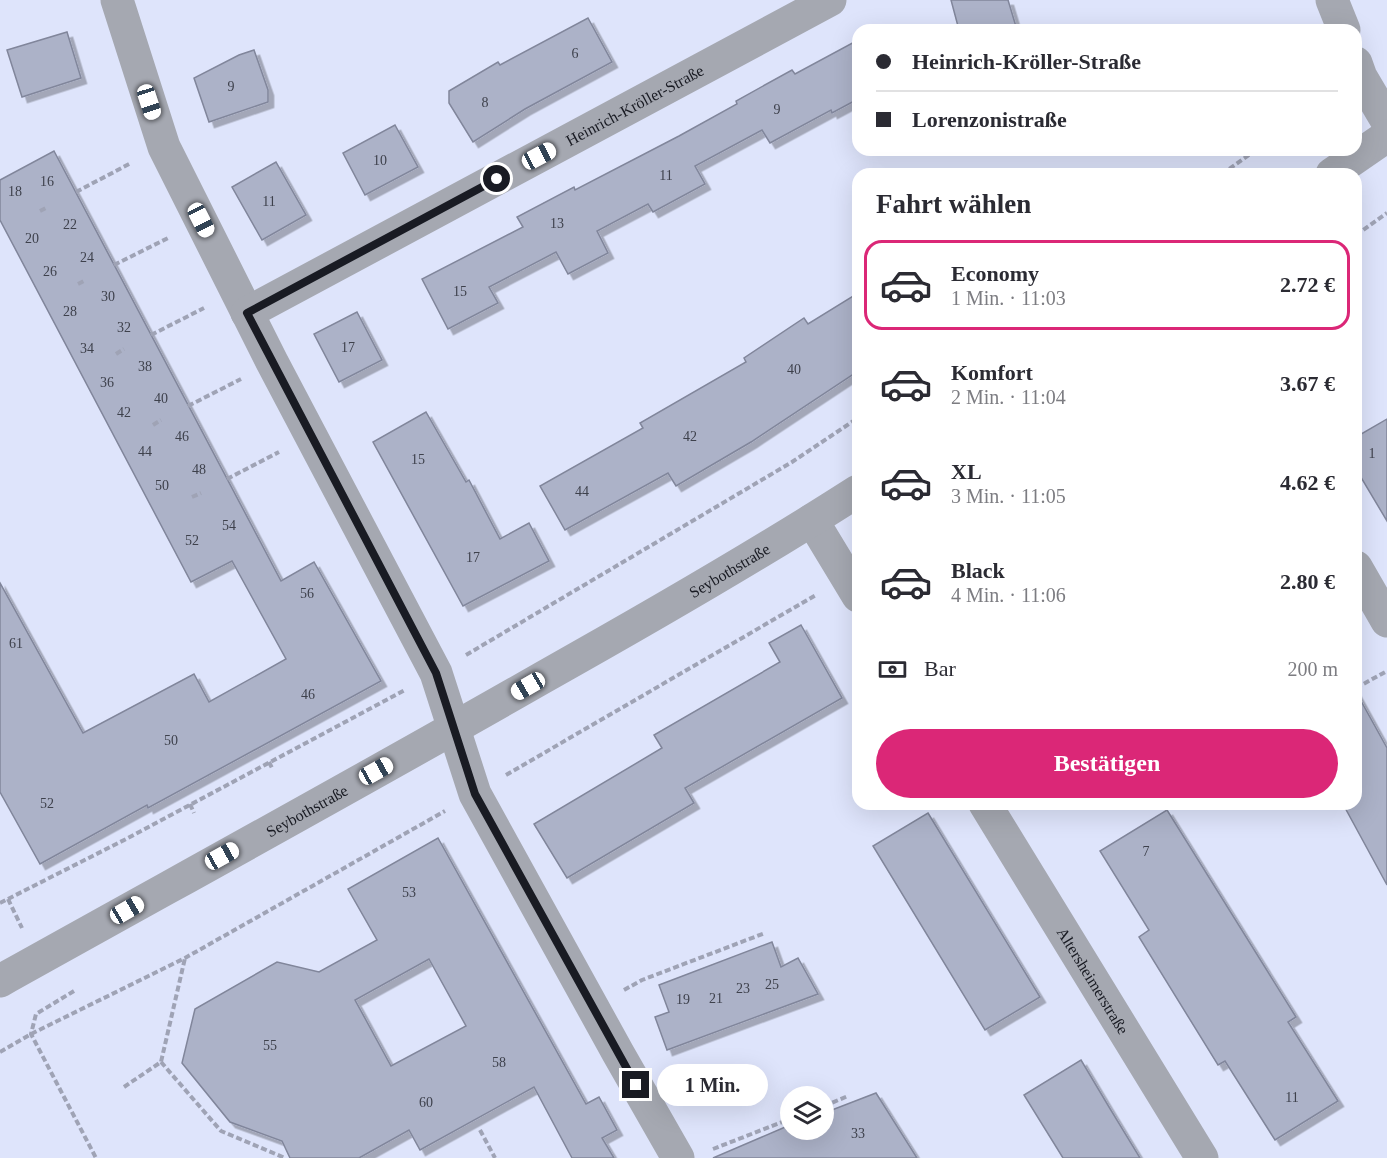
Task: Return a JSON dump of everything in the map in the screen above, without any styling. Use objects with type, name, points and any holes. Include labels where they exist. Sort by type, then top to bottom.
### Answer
[{"type":"street","points":[[117,0],[164,147],[272,362],[436,673],[475,794],[593,1007],[691,1156]]},
{"type":"street","name":"Heinrich-Kröller-Straße","points":[[242,302],[830,0]]},
{"type":"street","points":[[1332,0],[1342,24]]},
{"type":"street","points":[[1362,79],[1387,121]]},
{"type":"street","points":[[1362,153],[1387,136]]},
{"type":"street","points":[[1341,168],[1358,156]]},
{"type":"street","name":"Seybothstraße","points":[[2,974],[454,729],[639,623],[852,494]]},
{"type":"street","points":[[812,520],[852,587]]},
{"type":"street","points":[[1362,577],[1387,621]]},
{"type":"street","name":"Altersheimerstraße","points":[[989,810],[1202,1158]]},
{"type":"path","points":[[76,192],[164,147]]},
{"type":"path","points":[[1230,168],[1248,156]]},
{"type":"path","points":[[40,211],[48,207]]},
{"type":"path","points":[[1362,231],[1387,213]]},
{"type":"path","points":[[114,265],[201,220]]},
{"type":"path","points":[[78,284],[86,280]]},
{"type":"path","points":[[151,335],[242,302]]},
{"type":"path","points":[[116,354],[124,350]]},
{"type":"path","points":[[188,406],[272,362]]},
{"type":"path","points":[[153,424],[161,420]]},
{"type":"path","points":[[227,479],[311,435]]},
{"type":"path","points":[[192,497],[201,493]]},
{"type":"path","points":[[0,1052],[31,1034],[185,958],[475,794],[852,587]]},
{"type":"path","points":[[1362,685],[1387,671]]},
{"type":"path","points":[[269,762],[273,770]]},
{"type":"path","points":[[190,804],[194,813]]},
{"type":"path","points":[[593,1007],[642,980],[765,933]]},
{"type":"path","points":[[124,1087],[161,1062],[185,958]]},
{"type":"path","points":[[74,991],[36,1014],[31,1034],[96,1158]]},
{"type":"path","points":[[161,1062],[221,1131],[287,1157]]},
{"type":"path","points":[[834,1102],[848,1096]]},
{"type":"path","points":[[691,1156],[780,1123]]},
{"type":"path","points":[[480,1130],[495,1158]]},
{"type":"building","points":[[951,0],[1008,0],[1015,24],[957,24]]},
{"type":"building","points":[[588,18],[612,62],[525,109],[473,142],[449,103],[449,91],[498,62],[500,65]]},
{"type":"building","points":[[67,32],[81,78],[22,97],[7,50]]},
{"type":"building","points":[[852,43],[852,102],[832,113],[831,110],[770,143],[762,130],[695,166],[705,184],[653,212],[648,204],[597,231],[608,253],[568,274],[556,252],[489,287],[498,303],[448,329],[422,279],[523,227],[517,217],[679,136],[792,70],[795,74]]},
{"type":"building","points":[[254,50],[268,90],[268,102],[209,122],[194,78],[239,55]]},
{"type":"building","points":[[395,125],[418,167],[365,195],[343,153]]},
{"type":"building","points":[[54,151],[281,581],[314,562],[381,681],[40,864],[0,792],[0,583],[83,733],[194,674],[209,702],[286,659],[232,561],[191,582],[0,220],[0,180]]},
{"type":"building","points":[[276,162],[306,215],[262,240],[232,187]]},
{"type":"building","points":[[852,297],[852,375],[751,442],[676,486],[668,473],[565,530],[540,486],[643,428],[640,423],[746,362],[744,358],[804,318],[808,324]]},
{"type":"building","points":[[357,312],[382,360],[339,382],[314,334]]},
{"type":"building","points":[[426,412],[466,482],[469,480],[500,539],[529,523],[549,561],[463,606],[373,442]]},
{"type":"building","points":[[1387,419],[1387,521],[1362,479],[1362,434]]},
{"type":"building","points":[[801,625],[842,698],[685,788],[694,803],[567,878],[534,824],[662,748],[654,735],[780,662],[769,643]]},
{"type":"building","points":[[1362,703],[1387,748],[1387,885],[1346,810],[1362,810]]},
{"type":"building","points":[[1167,810],[1296,1017],[1288,1022],[1338,1101],[1275,1140],[1225,1061],[1218,1065],[1139,937],[1149,930],[1100,851]]},
{"type":"building","points":[[928,813],[1040,997],[985,1030],[873,846]]},
{"type":"building","points":[[438,838],[586,1104],[599,1097],[617,1130],[602,1138],[614,1158],[572,1158],[534,1087],[420,1150],[409,1130],[359,1158],[290,1158],[282,1141],[230,1122],[182,1063],[195,1009],[277,962],[319,972],[377,940],[348,889]],"holes":[[[429,959],[466,1026],[391,1066],[355,1000]]]},
{"type":"building","points":[[772,942],[781,967],[798,958],[818,994],[667,1050],[655,1017],[669,1012],[659,985]]},
{"type":"building","points":[[1081,1060],[1140,1158],[1063,1158],[1024,1095]]},
{"type":"building","points":[[876,1093],[917,1158],[713,1158],[780,1129],[780,1140],[834,1140],[834,1109]]},
{"type":"route","points":[[497,179],[247,313],[436,673],[475,794],[636,1085]]}]
